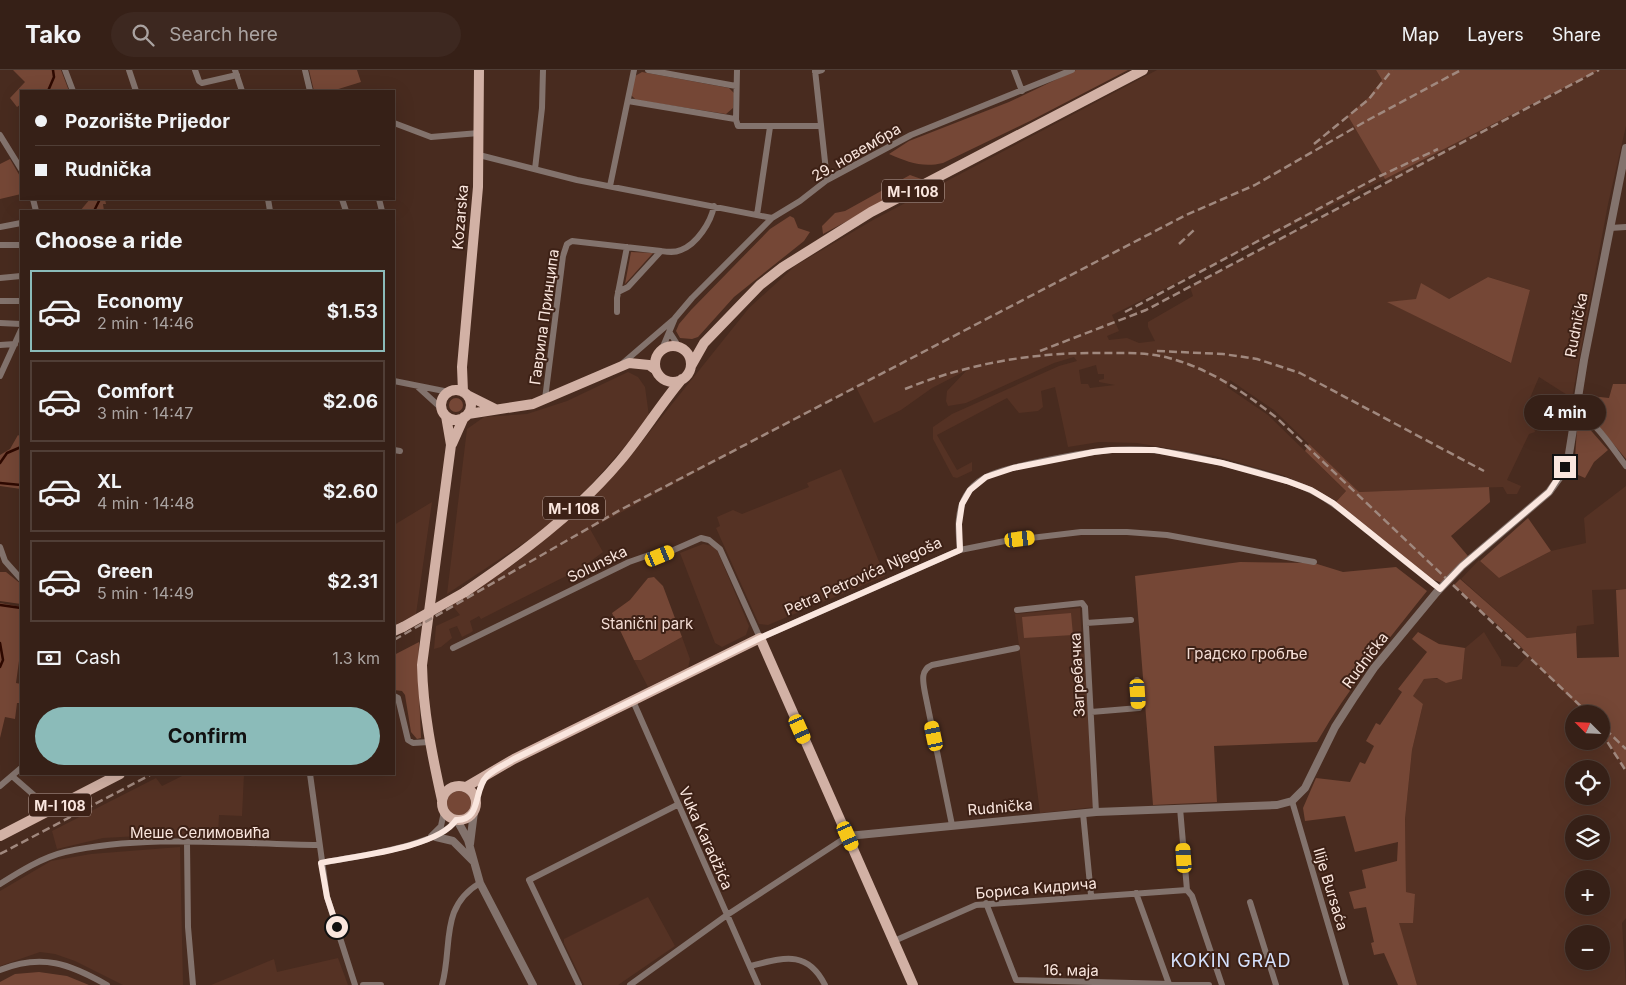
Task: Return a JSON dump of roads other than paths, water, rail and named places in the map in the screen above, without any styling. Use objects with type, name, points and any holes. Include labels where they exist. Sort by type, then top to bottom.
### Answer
[{"type":"main road","name":"Kozarska","points":[[462,367],[478,187],[479,70]]},
{"type":"main road","name":"M-I 108","points":[[398,629],[465,592],[530,546],[576,506],[619,462],[682,379],[704,342],[760,285],[803,254],[871,212],[1143,70]]},
{"type":"main road","name":"M-I 108","points":[[660,351],[668,347],[682,349],[704,342]]},
{"type":"main road","points":[[682,349],[690,360],[690,366]]},
{"type":"main road","points":[[444,412],[455,420],[466,415],[496,409],[517,408],[545,399],[619,366],[637,363],[660,351]]},
{"type":"main road","points":[[656,370],[656,359],[660,351]]},
{"type":"main road","points":[[637,363],[649,365],[664,379],[675,382],[682,379]]},
{"type":"main road","points":[[451,445],[442,398],[450,391],[462,367]]},
{"type":"main road","points":[[462,367],[465,394],[470,404],[451,445],[422,665],[423,695],[429,742],[444,812],[456,820],[467,818],[475,807],[486,777]]},
{"type":"main road","points":[[664,379],[664,403]]},
{"type":"main road","points":[[450,391],[465,394],[496,409]]},
{"type":"main road","points":[[760,638],[913,985]]},
{"type":"main road","name":"Petra Petrovića Njegoša","points":[[461,787],[486,777],[514,759],[760,638]]},
{"type":"main road","points":[[436,770],[443,779],[472,792],[475,807]]},
{"type":"main road","name":"M-I 108","points":[[0,836],[118,775]]},
{"type":"main road","points":[[442,800],[446,792],[461,787]]},
{"type":"street","points":[[65,70],[73,90]]},
{"type":"street","points":[[128,70],[136,90]]},
{"type":"street","points":[[195,70],[199,81],[202,83],[236,73],[242,90]]},
{"type":"street","points":[[305,70],[310,90]]},
{"type":"street","points":[[535,170],[541,116],[543,70]]},
{"type":"street","points":[[610,186],[634,70]]},
{"type":"street","points":[[648,70],[736,86]]},
{"type":"street","points":[[737,70],[737,125],[740,127],[770,128],[821,126]]},
{"type":"street","points":[[1014,70],[1022,92]]},
{"type":"street","name":"29. новембра","points":[[660,351],[676,318],[692,298],[772,218],[800,201],[827,180],[911,135],[1022,92],[1072,70]]},
{"type":"street","points":[[818,71],[821,126],[827,180]]},
{"type":"street","points":[[628,101],[736,119]]},
{"type":"street","points":[[395,122],[431,137],[479,133]]},
{"type":"street","points":[[757,215],[770,128]]},
{"type":"street","points":[[0,136],[20,167]]},
{"type":"street","name":"Rudnička","points":[[848,836],[1083,813],[1277,805],[1292,801],[1305,788],[1335,727],[1374,668],[1440,589],[1462,566],[1554,487],[1567,462],[1574,414],[1626,148]]},
{"type":"street","points":[[479,155],[535,170],[772,218]]},
{"type":"street","name":"Гаврила Принципа","points":[[545,399],[564,248],[572,241],[674,252],[688,246],[704,230],[711,218],[714,206]]},
{"type":"street","points":[[0,227],[20,223]]},
{"type":"street","points":[[1610,228],[1626,227]]},
{"type":"street","points":[[0,245],[20,245]]},
{"type":"street","points":[[617,312],[618,292],[627,247]]},
{"type":"street","points":[[618,292],[628,287],[661,251]]},
{"type":"street","points":[[0,278],[20,276]]},
{"type":"street","points":[[0,301],[20,301]]},
{"type":"street","points":[[619,366],[676,318]]},
{"type":"street","points":[[0,323],[20,324]]},
{"type":"street","points":[[0,376],[20,332]]},
{"type":"street","points":[[670,333],[682,349]]},
{"type":"street","points":[[0,345],[15,344]]},
{"type":"street","points":[[395,381],[450,391]]},
{"type":"street","points":[[417,386],[444,412]]},
{"type":"street","points":[[1574,414],[1580,414],[1590,421],[1626,466]]},
{"type":"street","points":[[960,550],[959,524],[962,504],[970,490],[986,477],[1013,468],[1094,452],[1155,450],[1228,464],[1311,490],[1333,503],[1440,589]]},
{"type":"street","name":"Petra Petrovića Njegoša","points":[[760,638],[960,550],[1034,537],[1081,532],[1127,532],[1167,535],[1314,562]]},
{"type":"street","name":"Solunska","points":[[453,648],[629,562],[649,555],[660,556],[701,538],[709,540],[720,549],[760,638]]},
{"type":"street","points":[[0,547],[3,563],[20,578]]},
{"type":"street","name":"Загребачка","points":[[1017,610],[1082,603],[1085,607],[1096,812]]},
{"type":"street","points":[[1086,623],[1131,620]]},
{"type":"street","points":[[952,825],[925,693],[924,674],[928,667],[932,665],[1017,648]]},
{"type":"street","points":[[1091,712],[1138,708],[1137,680]]},
{"type":"street","points":[[395,696],[398,698],[408,740],[413,743],[429,742]]},
{"type":"street","name":"Vuka Karadžića","points":[[633,701],[677,805],[758,985]]},
{"type":"street","points":[[0,786],[20,769]]},
{"type":"street","points":[[310,775],[327,897],[355,985]]},
{"type":"street","points":[[12,776],[51,810]]},
{"type":"street","name":"Ilije Bursaća","points":[[1292,801],[1346,985]]},
{"type":"street","points":[[579,985],[529,880],[677,805]]},
{"type":"street","points":[[471,851],[475,807]]},
{"type":"street","points":[[1180,808],[1187,890],[1192,896],[1222,985]]},
{"type":"street","points":[[426,840],[438,830],[444,812]]},
{"type":"street","points":[[1083,813],[1091,895]]},
{"type":"street","points":[[321,863],[436,837],[451,827],[456,820],[464,831],[480,883],[533,985]]},
{"type":"street","points":[[630,985],[727,916],[848,836]]},
{"type":"street","points":[[436,837],[453,841],[474,861]]},
{"type":"street","points":[[187,843],[188,927],[193,985]]},
{"type":"street","name":"Меше Селимовића","points":[[0,884],[63,852],[118,845],[187,843],[319,845]]},
{"type":"street","points":[[442,985],[455,907],[462,896],[480,883]]},
{"type":"street","name":"Бориса Kидрича","points":[[894,941],[966,908],[986,903],[1187,890]]},
{"type":"street","points":[[1136,893],[1169,984]]},
{"type":"street","points":[[1250,902],[1276,985]]},
{"type":"street","name":"16. маја","points":[[986,903],[1016,980],[1209,985]]},
{"type":"street","points":[[750,966],[777,959],[799,960],[817,969],[825,985]]},
{"type":"street","points":[[0,970],[17,963],[57,962],[85,973],[107,985]]},
{"type":"street","points":[[363,985],[381,985]]},
{"type":"waterway","points":[[48,90],[54,77],[53,70]]},
{"type":"waterway","points":[[94,210],[100,200]]},
{"type":"waterway","points":[[0,463],[7,453],[20,447]]},
{"type":"waterway","points":[[0,483],[20,485]]},
{"type":"waterway","points":[[0,605],[20,608]]},
{"type":"waterway","points":[[0,643],[3,660],[0,667]]},
{"type":"railway","points":[[1314,144],[1369,99],[1392,70]]},
{"type":"railway","points":[[395,639],[620,510],[1186,215],[1255,185],[1368,120],[1461,70]]},
{"type":"railway","points":[[1040,351],[1146,310],[1599,70]]},
{"type":"railway","points":[[1125,312],[1380,176],[1438,149]]},
{"type":"railway","points":[[1179,244],[1194,230]]},
{"type":"railway","points":[[1157,351],[1223,354],[1257,359],[1300,373],[1484,471]]},
{"type":"railway","points":[[905,389],[953,372],[978,366],[1028,357],[1079,353],[1153,355],[1199,368],[1239,390],[1277,418],[1580,705]]},
{"type":"railway","points":[[1610,734],[1626,749]]},
{"type":"railway","points":[[1610,746],[1626,771]]},
{"type":"railway","points":[[0,854],[150,775]]},
{"type":"district","name":"KOKIN GRAD","points":[[1231,960]]},
{"type":"park label","name":"Stanični park","points":[[647,623]]},
{"type":"park label","name":"Градско гробље","points":[[1247,653]]}]
